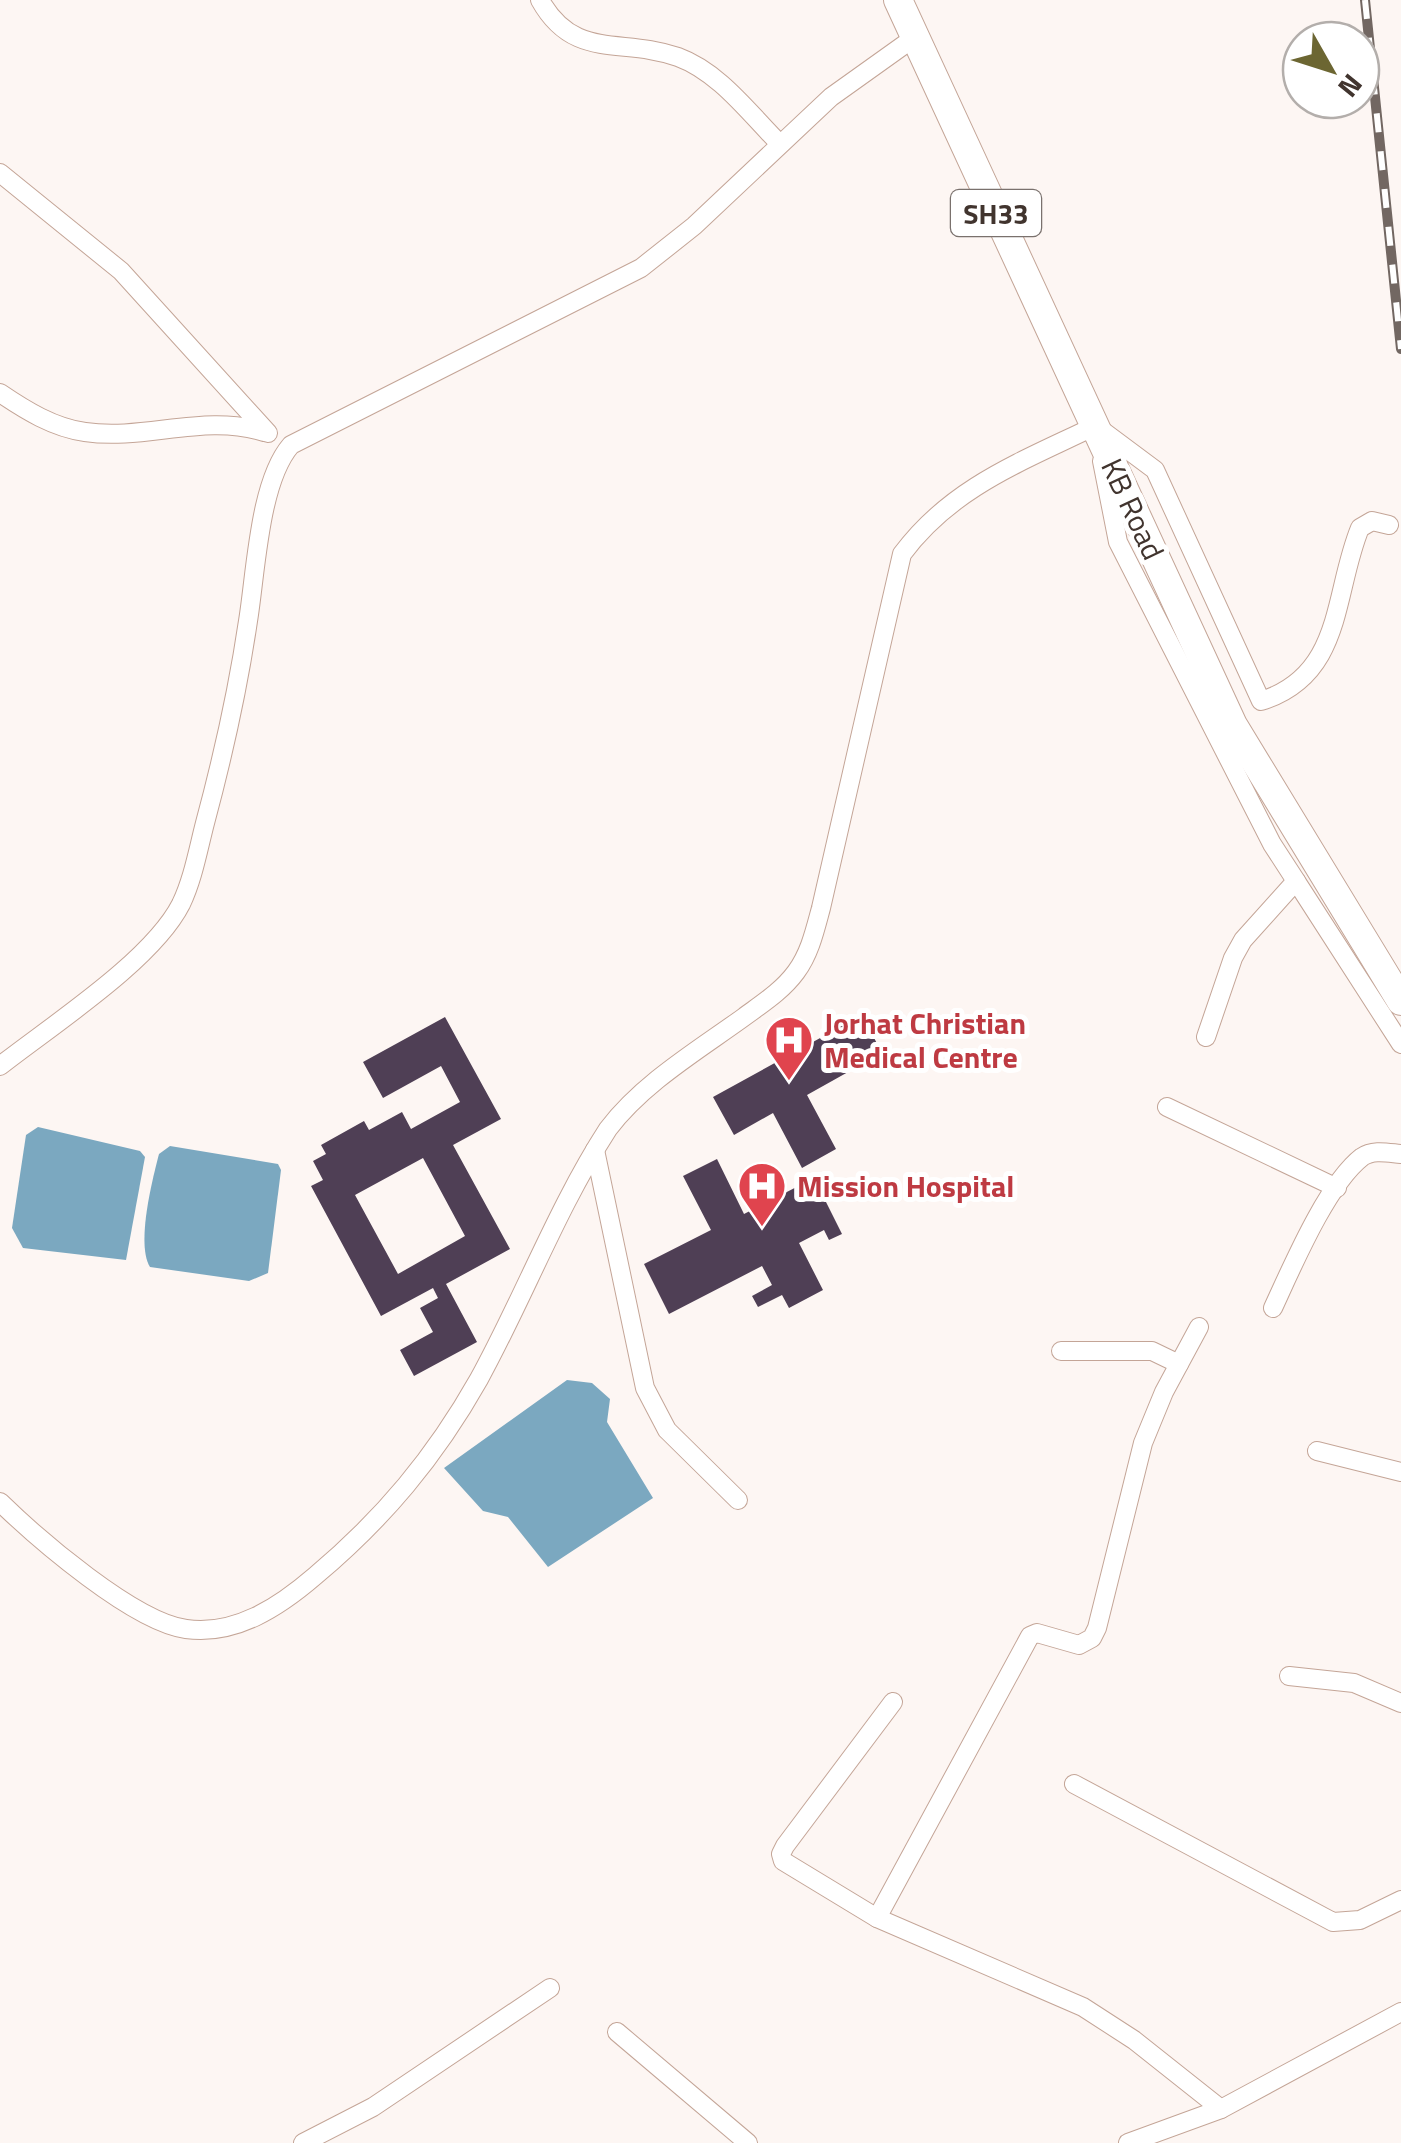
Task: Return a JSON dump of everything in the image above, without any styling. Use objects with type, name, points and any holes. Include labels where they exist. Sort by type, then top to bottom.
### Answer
[{"type":"main road","name":"KB Road","points":[[898,0],[1233,724],[1401,1001]]},
{"type":"street","points":[[540,0],[557,26],[576,38],[679,57],[703,70],[779,144]]},
{"type":"street","points":[[0,1066],[136,959],[162,934],[181,904],[192,876],[222,758],[242,661],[269,486],[275,468],[291,445],[641,268],[694,226],[850,82],[915,37]]},
{"type":"street","points":[[0,173],[121,272],[268,433]]},
{"type":"street","points":[[0,393],[41,418],[82,432],[112,434],[228,424],[268,433],[291,445]]},
{"type":"street","points":[[1095,426],[1155,470],[1261,701],[1284,694],[1315,662],[1336,620],[1360,528],[1372,521],[1388,525]]},
{"type":"street","points":[[1095,426],[1118,542],[1272,844],[1401,1044]]},
{"type":"street","points":[[0,1502],[40,1540],[132,1606],[182,1629],[210,1631],[264,1613],[304,1585],[382,1516],[427,1460],[478,1379],[595,1150],[622,1110],[778,992],[798,970],[810,948],[902,554],[934,515],[959,495],[1095,426]]},
{"type":"street","points":[[1206,1037],[1232,958],[1242,940],[1296,881]]},
{"type":"street","points":[[1167,1108],[1337,1188]]},
{"type":"street","points":[[595,1150],[646,1388],[667,1430],[738,1500]]},
{"type":"street","points":[[1273,1308],[1303,1244],[1337,1188],[1363,1157],[1371,1153],[1401,1154]]},
{"type":"street","points":[[877,1918],[1030,1636],[1037,1633],[1079,1646],[1092,1638],[1143,1442],[1199,1327]]},
{"type":"street","points":[[1061,1351],[1152,1351],[1178,1364]]},
{"type":"street","points":[[1317,1452],[1401,1472]]},
{"type":"street","points":[[1290,1676],[1354,1684],[1401,1703]]},
{"type":"street","points":[[893,1702],[781,1854],[788,1867],[877,1918],[1084,2007],[1120,2030],[1221,2109]]},
{"type":"street","points":[[1074,1784],[1333,1922],[1360,1920],[1401,1900]]},
{"type":"street","points":[[303,2143],[373,2107],[550,1988]]},
{"type":"street","points":[[1128,2143],[1221,2109],[1401,2012]]},
{"type":"street","points":[[617,2032],[748,2143]]},
{"type":"water","points":[[38,1127],[140,1151],[145,1157],[126,1260],[23,1248],[12,1228],[26,1135]]},
{"type":"water","points":[[170,1146],[278,1164],[281,1170],[268,1273],[249,1281],[150,1267],[145,1243],[147,1212],[159,1154]]},
{"type":"water","points":[[567,1380],[592,1383],[610,1399],[607,1422],[653,1498],[548,1567],[508,1517],[483,1511],[444,1468]]},
{"type":"building","points":[[862,1015],[882,1053],[807,1095],[836,1149],[802,1168],[773,1113],[734,1135],[713,1097]]},
{"type":"building","points":[[445,1017],[501,1119],[453,1145],[510,1249],[446,1284],[477,1342],[414,1376],[400,1350],[433,1332],[420,1308],[438,1298],[433,1288],[381,1316],[311,1186],[323,1180],[313,1161],[326,1154],[321,1145],[364,1121],[369,1130],[402,1112],[411,1129],[460,1102],[441,1066],[383,1098],[363,1062]],"holes":[[[423,1158],[465,1236],[398,1274],[355,1195]]]},
{"type":"building","points":[[717,1159],[744,1214],[814,1178],[842,1234],[829,1240],[824,1230],[799,1243],[823,1290],[789,1308],[782,1295],[758,1307],[752,1296],[772,1285],[762,1266],[669,1314],[644,1264],[711,1230],[683,1176]]},
{"type":"railway","points":[[1365,0],[1401,349]]},
{"type":"place","name":"Jorhat Christian Medical Centre","points":[[789,1082]]},
{"type":"place","name":"Mission Hospital","points":[[762,1228]]}]
